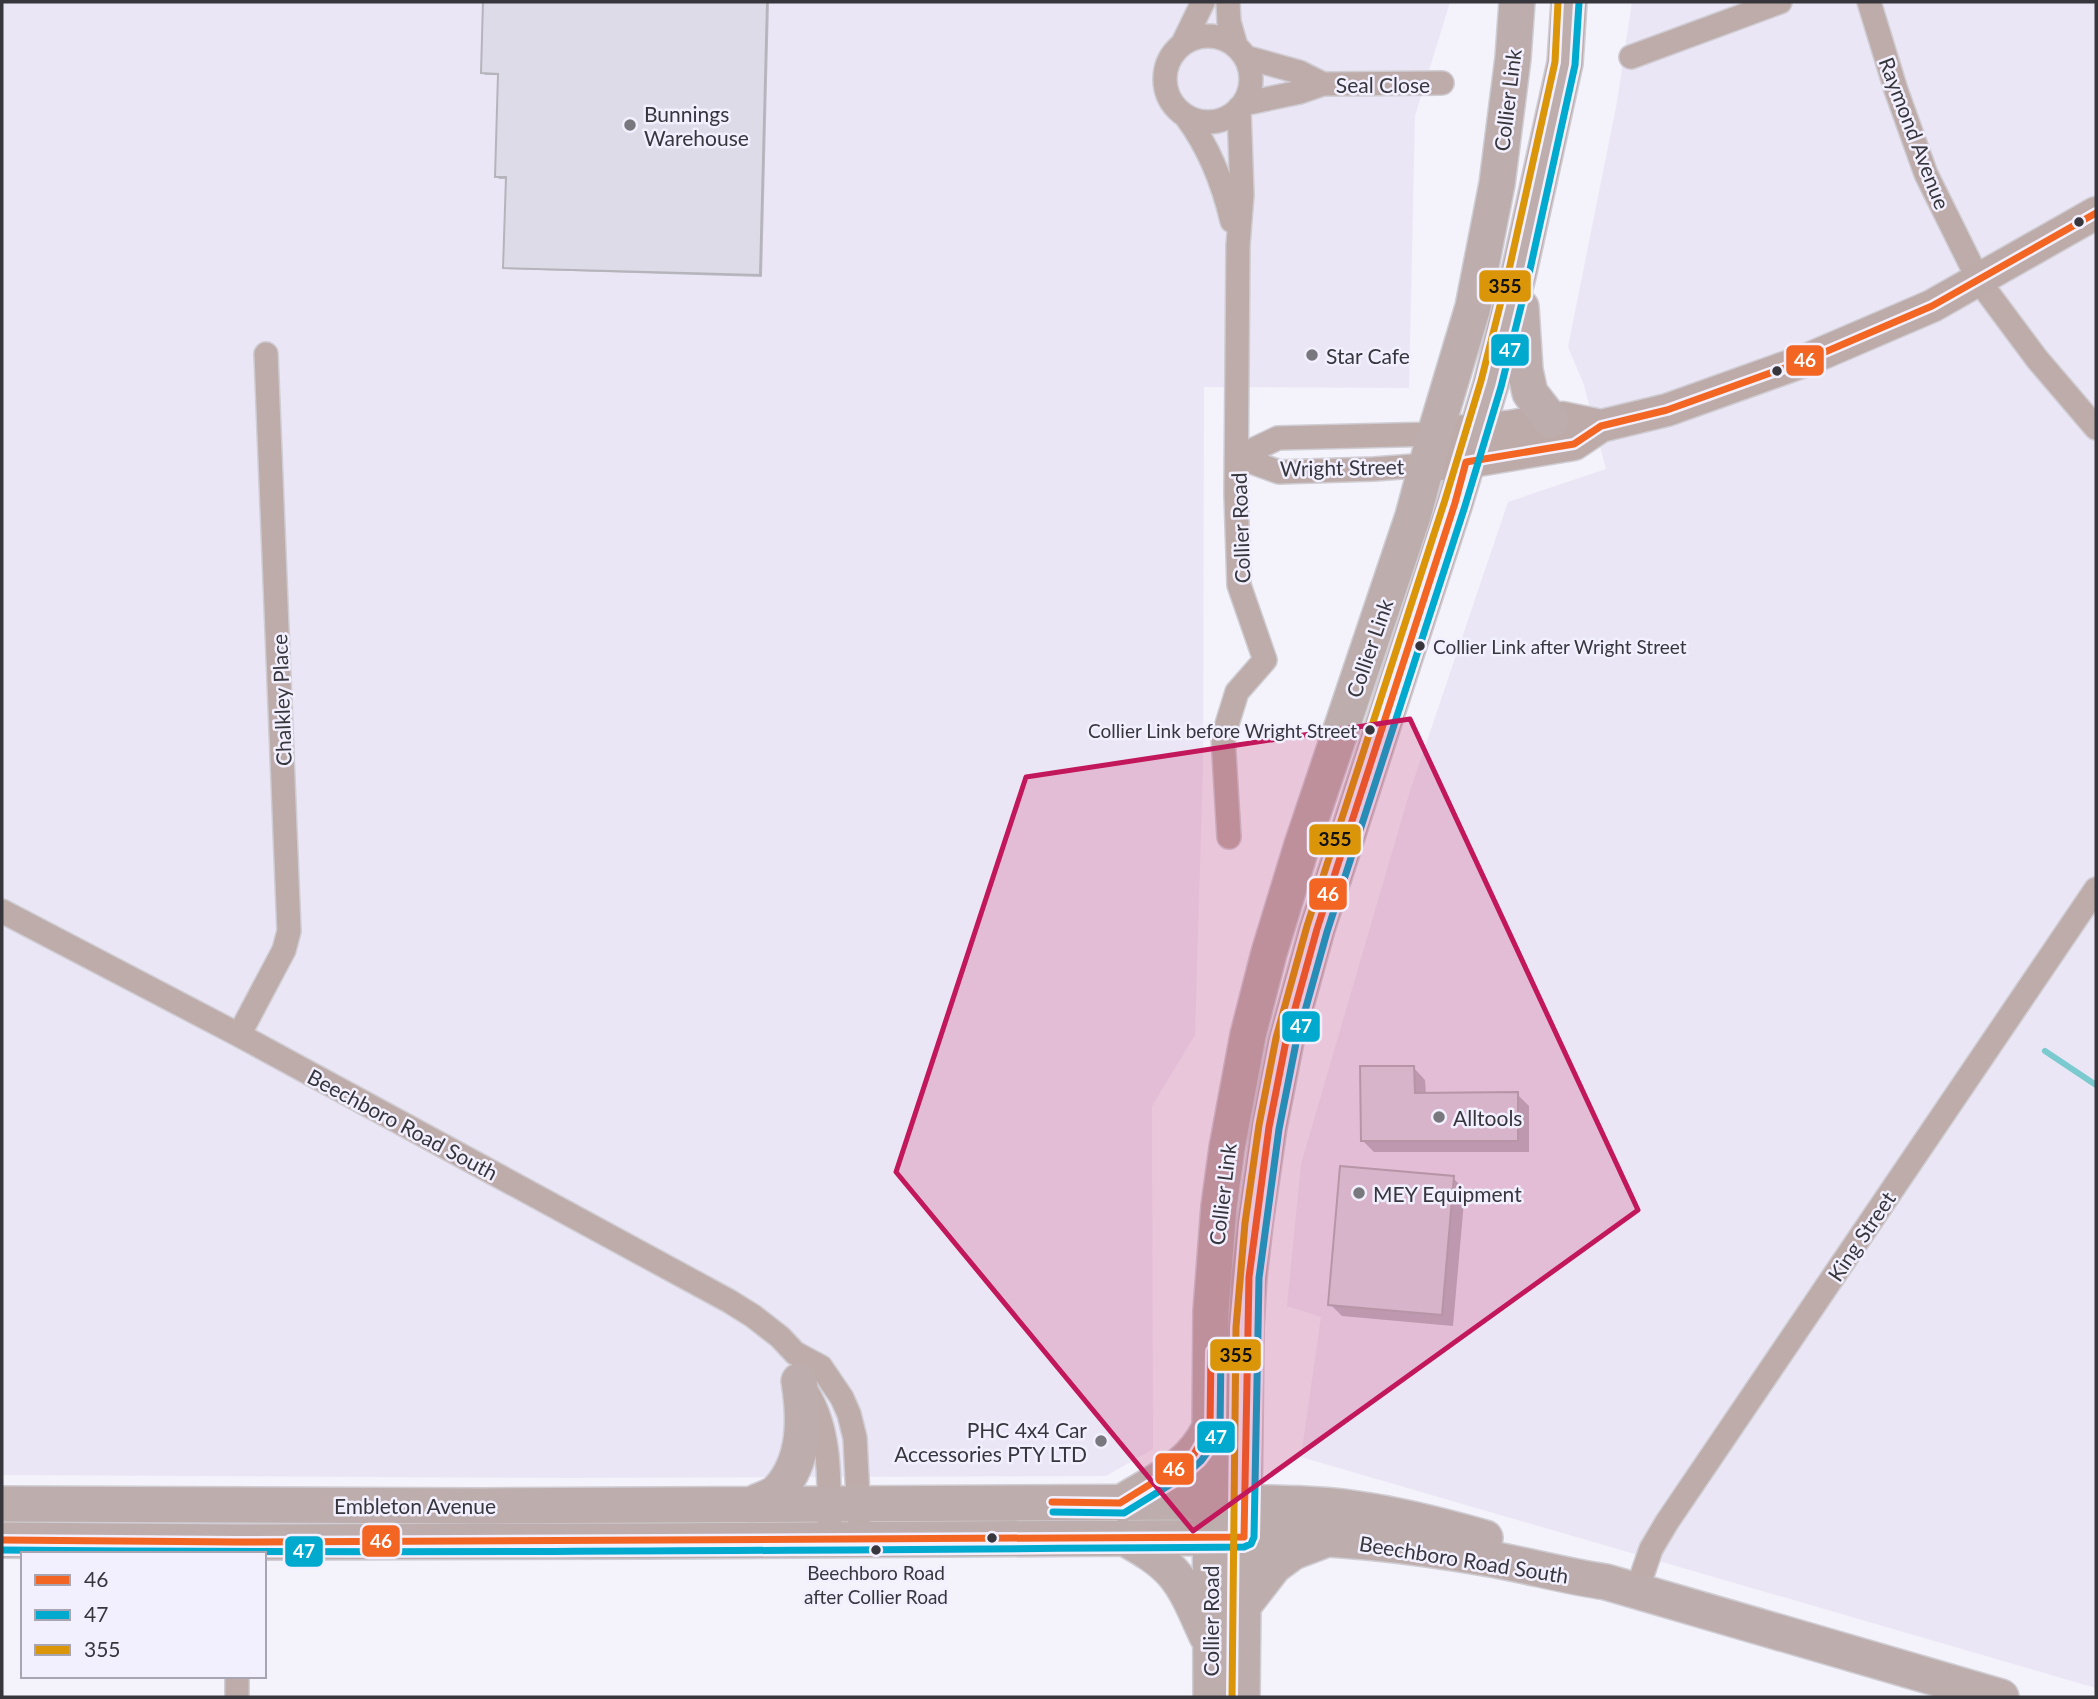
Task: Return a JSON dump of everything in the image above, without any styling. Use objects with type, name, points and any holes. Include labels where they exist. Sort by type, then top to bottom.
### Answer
[{"type":"main road","name":"Collier Link","points":[[1227,1519],[1209,1427],[1211,1311],[1219,1206],[1248,1035],[1269,953],[1302,845],[1413,516],[1473,307],[1495,196],[1513,58],[1517,2]]},
{"type":"main road","name":"Collier Link","points":[[1227,1519],[1246,1354],[1249,1277],[1269,1127],[1286,1041],[1317,929],[1491,384],[1519,272],[1565,63],[1569,2]]},
{"type":"main road","points":[[1519,272],[1525,370],[1530,393],[1551,420]]},
{"type":"main road","points":[[751,1504],[778,1492],[792,1470],[802,1442],[803,1419],[797,1367]]},
{"type":"main road","points":[[1121,1503],[1194,1454],[1209,1427]]},
{"type":"main road","name":"Embleton Avenue","points":[[2,1503],[572,1506],[844,1503]]},
{"type":"main road","name":"Beechboro Road South","points":[[844,1503],[1121,1503],[1329,1538],[1448,1552],[1622,1586],[2001,1697]]},
{"type":"main road","name":"Beechboro Road South","points":[[845,1540],[1123,1537],[1315,1505],[1398,1516],[1458,1531],[1570,1563],[1622,1586]]},
{"type":"main road","points":[[572,1506],[576,1517],[582,1522],[590,1525],[611,1525],[648,1542]]},
{"type":"main road","name":"Collier Road","points":[[1227,1519],[1243,1606],[1242,1697]]},
{"type":"main road","name":"Collier Road","points":[[1211,1697],[1210,1643],[1227,1519]]},
{"type":"main road","points":[[1123,1537],[1152,1554],[1173,1573],[1189,1598],[1210,1643]]},
{"type":"main road","points":[[1243,1606],[1274,1566],[1293,1552],[1329,1538]]},
{"type":"main road","name":"Embleton Avenue","points":[[2,1540],[238,1548],[845,1540]]},
{"type":"street","points":[[1183,43],[1203,2]]},
{"type":"street","points":[[1228,2],[1230,22],[1250,70],[1251,84],[1247,97],[1228,118],[1214,122],[1187,118],[1175,109],[1167,96],[1164,82],[1166,67],[1172,54],[1183,43],[1195,37],[1210,36],[1224,38],[1240,51]]},
{"type":"street","points":[[1631,57],[1780,2]]},
{"type":"street","name":"Raymond Avenue","points":[[1869,2],[1926,174],[1979,281],[2037,359],[2096,428]]},
{"type":"street","name":"Seal Close","points":[[1240,51],[1299,72],[1323,84]]},
{"type":"street","name":"Seal Close","points":[[1241,106],[1323,84],[1442,83]]},
{"type":"street","name":"Collier Road","points":[[1229,837],[1223,737],[1237,692],[1265,660],[1239,585],[1236,494],[1238,245],[1242,195],[1241,106]]},
{"type":"street","name":"Collier Road","points":[[1187,118],[1202,139],[1224,188],[1238,245]]},
{"type":"street","name":"Wright Street","points":[[1238,457],[1278,438],[1431,450],[1574,444],[1601,426],[1667,410],[1804,361],[1932,306],[2096,213]]},
{"type":"street","name":"Chalkley Place","points":[[239,1035],[284,950],[289,931],[266,354]]},
{"type":"street","name":"Wright Street","points":[[1471,447],[1562,418],[1601,426]]},
{"type":"street","name":"Wright Street","points":[[1238,457],[1279,472],[1374,469],[1431,450]]},
{"type":"street","name":"King Street","points":[[1622,1586],[1651,1549],[2096,889]]},
{"type":"street","name":"Beechboro Road South","points":[[2,911],[239,1035],[753,1316],[780,1337],[797,1367],[820,1419],[827,1467],[844,1503],[845,1540]]},
{"type":"street","points":[[237,1504],[238,1548]]},
{"type":"street","points":[[237,1678],[237,1697]]},
{"type":"highlighted area","points":[[1410,719],[1638,1210],[1193,1531],[896,1172],[1026,777]]},
{"type":"shaded area","points":[[2,2],[1450,2],[1415,116],[1409,388],[1204,387],[1203,767],[1195,1035],[1152,1106],[1153,1449],[1106,1476],[572,1478],[2,1475]]},
{"type":"shaded area","points":[[1632,2],[2096,2],[2096,1688],[1301,1457],[1321,1317],[1287,1306],[1301,1164],[1409,794],[1508,502],[1606,469],[1584,385],[1568,347],[1617,102]]},
{"type":"building","name":"Bunnings Warehouse","points":[[483,2],[767,2],[760,275],[503,268],[506,177],[495,177],[498,74],[481,73]]},
{"type":"building","name":"Alltools","points":[[1360,1066],[1414,1066],[1415,1093],[1518,1092],[1518,1141],[1361,1141]]},
{"type":"building","points":[[1340,1166],[1454,1176],[1442,1315],[1328,1305]]},
{"type":"waterway","points":[[2045,1051],[2096,1085]]},
{"type":"transit line","name":"355","points":[[1232,1697],[1236,1327],[1245,1223],[1259,1125],[1276,1038],[1307,926],[1481,381],[1509,270],[1555,62],[1558,2]]},
{"type":"transit line","name":"47","points":[[2,1550],[623,1551],[1244,1547],[1251,1544],[1254,1537],[1259,1278],[1279,1129],[1296,1043],[1327,932],[1501,387],[1575,65],[1579,3]]},
{"type":"transit line","name":"46","points":[[2,1540],[237,1542],[1244,1537],[1249,1277],[1269,1127],[1286,1041],[1317,929],[1466,462],[1574,444],[1601,426],[1667,410],[1804,361],[1932,306],[2096,213]]},
{"type":"transit line","name":"47","points":[[1053,1512],[1124,1513],[1184,1476],[1201,1461],[1220,1429],[1221,1350]]},
{"type":"transit line","name":"46","points":[[1052,1502],[1120,1503],[1194,1454],[1210,1427],[1211,1351]]},
{"type":"place","name":"Bunnings Warehouse","points":[[630,125]]},
{"type":"place","name":"Star Cafe","points":[[1312,355]]},
{"type":"place","name":"Collier Link after Wright Street","points":[[1420,646]]},
{"type":"place","name":"Collier Link before Wright Street","points":[[1370,730]]},
{"type":"place","name":"Alltools","points":[[1439,1117]]},
{"type":"place","name":"MEY Equipment","points":[[1359,1193]]},
{"type":"place","name":"PHC 4x4 Car Accessories PTY LTD","points":[[1101,1441]]},
{"type":"place","name":"Beechboro Road after Collier Road","points":[[876,1550]]}]
